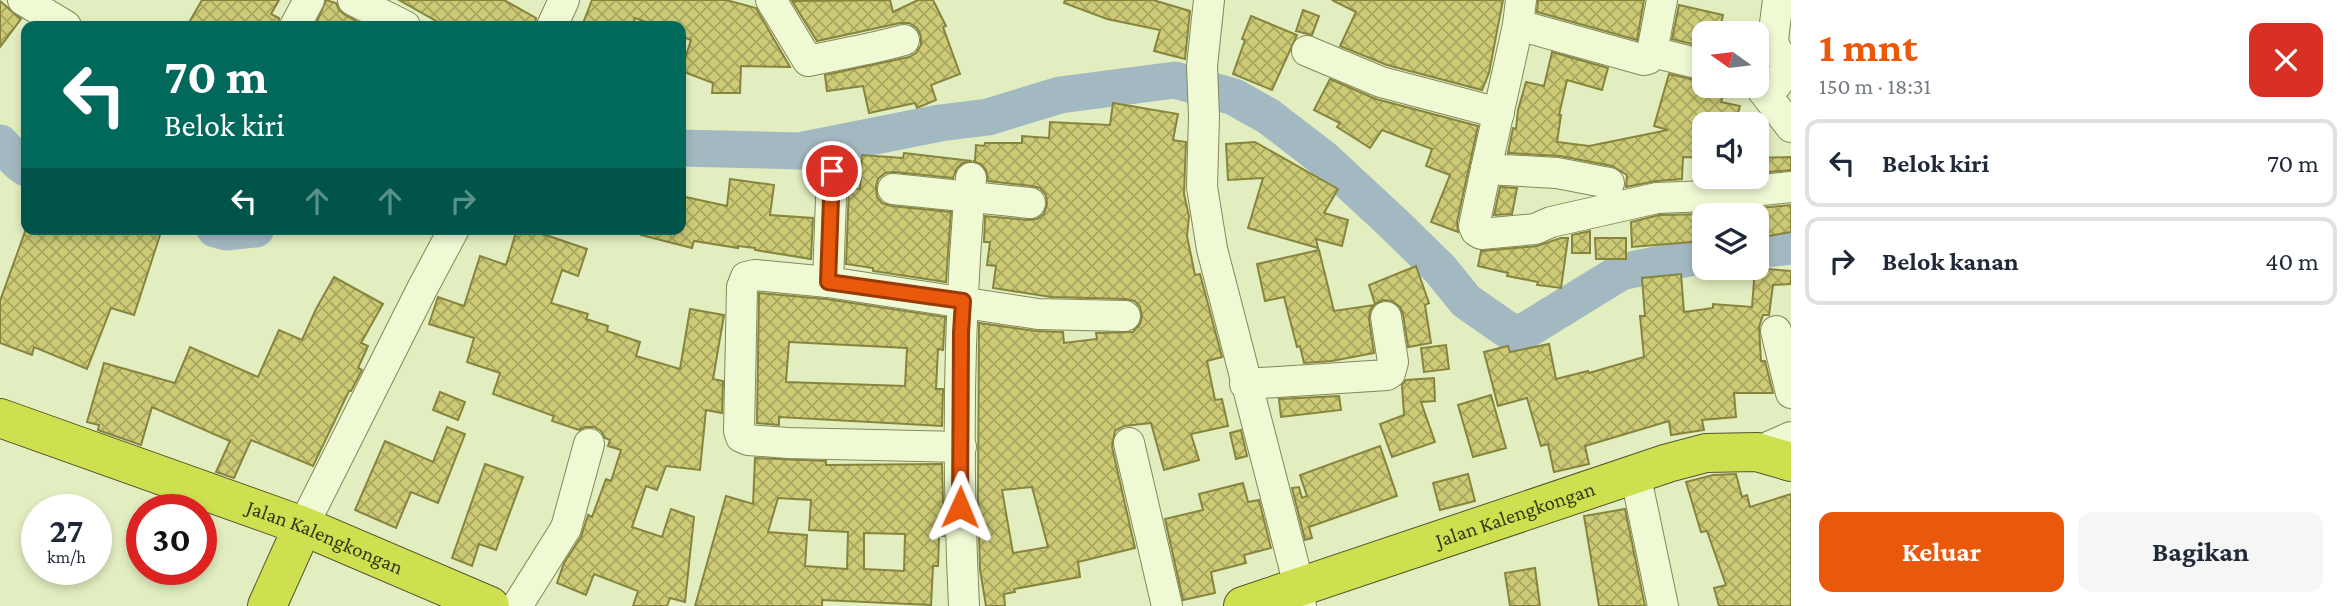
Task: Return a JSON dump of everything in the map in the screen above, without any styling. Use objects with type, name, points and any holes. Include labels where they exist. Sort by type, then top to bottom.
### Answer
[{"type":"highway","name":"Jalan Kalengkongan","points":[[0,418],[303,526],[490,606]]},
{"type":"highway","name":"Jalan Kalengkongan","points":[[1244,606],[1300,597],[1635,473],[1706,453],[1780,450]]},
{"type":"highway","points":[[267,606],[303,526]]},
{"type":"street","points":[[23,0],[58,21]]},
{"type":"street","points":[[298,21],[309,0]]},
{"type":"street","points":[[354,0],[395,21]]},
{"type":"street","points":[[554,21],[564,0]]},
{"type":"street","points":[[771,0],[808,61],[904,40]]},
{"type":"street","points":[[1209,0],[1202,66],[1202,187],[1212,249],[1300,597]]},
{"type":"street","points":[[1662,0],[1653,52],[1648,60],[1638,59],[1520,13],[1474,226],[1476,231],[1481,234],[1535,229],[1551,222],[1657,198],[1791,187]]},
{"type":"street","points":[[1769,83],[1777,84],[1786,63],[1775,48],[1773,39],[1778,0]]},
{"type":"street","points":[[1307,51],[1381,82],[1499,113]]},
{"type":"street","points":[[1653,52],[1692,62]]},
{"type":"street","points":[[1769,97],[1791,127]]},
{"type":"street","points":[[1486,169],[1557,173],[1609,183]]},
{"type":"street","points":[[828,282],[832,171]]},
{"type":"street","points":[[893,189],[971,187],[1030,203]]},
{"type":"street","points":[[964,606],[960,524],[961,333],[971,187]]},
{"type":"street","points":[[303,526],[451,235]]},
{"type":"street","points":[[961,447],[788,443],[747,440],[741,437],[742,287],[746,276],[828,282],[1038,314],[1125,316]]},
{"type":"street","points":[[1245,384],[1387,375],[1393,362],[1386,317]]},
{"type":"street","points":[[1776,331],[1791,393]]},
{"type":"street","points":[[1129,443],[1167,606]]},
{"type":"street","points":[[517,606],[566,528],[589,444]]},
{"type":"street","points":[[1635,473],[1663,606]]},
{"type":"building","points":[[202,0],[279,0],[271,14],[279,18],[279,21],[190,21]]},
{"type":"building","points":[[326,0],[336,3],[339,10],[356,21],[317,21]]},
{"type":"building","points":[[399,0],[504,0],[536,18],[536,21],[436,21]]},
{"type":"building","points":[[592,0],[726,0],[756,8],[790,67],[741,66],[740,93],[712,93],[713,83],[686,73],[686,56],[691,40],[686,38],[686,21],[643,21],[635,18],[634,21],[584,21]]},
{"type":"building","points":[[890,0],[893,12],[918,0],[933,0],[946,26],[943,27],[960,74],[931,85],[936,100],[917,108],[915,103],[869,113],[863,86],[827,91],[825,75],[909,57],[916,53],[921,45],[917,28],[909,23],[900,23],[817,41],[792,1]]},
{"type":"building","points":[[1065,0],[1153,0],[1190,11],[1185,59],[1154,51],[1160,30],[1107,19],[1064,3]]},
{"type":"building","points":[[1332,0],[1503,0],[1489,73],[1482,90],[1387,65],[1340,46],[1356,12]]},
{"type":"building","points":[[1538,0],[1644,0],[1637,40],[1537,12]]},
{"type":"building","points":[[0,1],[21,19],[0,47]]},
{"type":"building","points":[[1679,5],[1723,15],[1722,21],[1692,21],[1692,44],[1672,39]]},
{"type":"building","points":[[1303,10],[1319,16],[1312,35],[1296,31]]},
{"type":"building","points":[[1251,16],[1297,35],[1272,90],[1233,74]]},
{"type":"building","points":[[1552,52],[1608,68],[1602,90],[1567,80],[1559,115],[1557,142],[1589,146],[1668,130],[1654,126],[1669,74],[1692,79],[1692,98],[1722,98],[1721,102],[1740,106],[1738,112],[1692,112],[1692,157],[1683,157],[1682,179],[1626,187],[1627,175],[1612,166],[1560,156],[1508,153],[1526,82],[1544,86]]},
{"type":"building","points":[[1330,79],[1376,99],[1478,126],[1457,222],[1458,232],[1431,222],[1450,175],[1426,166],[1432,149],[1382,130],[1370,148],[1337,127],[1340,123],[1314,110]]},
{"type":"building","points":[[1113,103],[1178,114],[1173,140],[1186,142],[1184,194],[1189,216],[1187,236],[1195,275],[1200,274],[1222,357],[1207,361],[1215,400],[1222,399],[1228,426],[1191,434],[1199,460],[1164,470],[1151,423],[1124,426],[1115,431],[1112,447],[1135,548],[1078,562],[1080,577],[1014,589],[1015,592],[1004,594],[1005,606],[986,606],[980,570],[978,499],[979,323],[1063,332],[1064,343],[1097,339],[1096,333],[1133,332],[1140,324],[1142,316],[1135,301],[1126,299],[1051,297],[993,288],[996,266],[987,265],[990,242],[984,242],[985,216],[1037,219],[1044,214],[1046,195],[1040,188],[1032,186],[988,181],[986,170],[973,161],[976,145],[1022,143],[1022,136],[1049,138],[1050,122],[1110,125]],"holes":[[[1032,487],[1048,547],[1013,553],[1002,490]]]},
{"type":"building","points":[[1255,142],[1338,189],[1324,213],[1348,220],[1342,246],[1316,239],[1318,248],[1248,228],[1263,178],[1228,180],[1226,144]]},
{"type":"building","points":[[904,153],[972,161],[957,168],[953,178],[885,173],[878,179],[876,187],[877,197],[882,203],[891,206],[951,212],[946,282],[873,271],[873,268],[846,264],[849,188],[860,189],[862,155],[903,158]]},
{"type":"building","points":[[1791,157],[1791,170],[1769,172],[1769,158]]},
{"type":"building","points":[[730,179],[774,185],[770,215],[813,218],[811,259],[755,248],[694,241],[692,248],[641,235],[686,235],[686,197],[727,206]]},
{"type":"building","points":[[1500,187],[1517,188],[1512,214],[1494,215]]},
{"type":"building","points":[[1791,205],[1791,232],[1769,236],[1769,207]]},
{"type":"building","points":[[1692,214],[1692,242],[1632,247],[1631,222],[1659,215]]},
{"type":"building","points":[[1590,231],[1590,253],[1572,253],[1572,235]]},
{"type":"building","points":[[24,235],[160,235],[134,315],[111,308],[87,369],[34,347],[32,355],[0,343],[0,301]]},
{"type":"building","points":[[515,235],[546,235],[587,249],[578,276],[562,270],[551,303],[588,314],[586,319],[608,326],[607,331],[640,342],[636,356],[680,369],[690,309],[724,315],[713,379],[723,381],[722,413],[706,410],[700,470],[666,466],[657,490],[646,486],[632,527],[662,537],[671,509],[694,517],[685,602],[670,598],[667,606],[633,606],[638,591],[594,574],[586,595],[557,583],[564,563],[581,537],[588,515],[592,517],[606,479],[611,481],[621,450],[608,446],[610,440],[594,427],[579,430],[552,421],[554,416],[493,394],[500,373],[467,362],[474,338],[429,324],[438,297],[464,306],[480,256],[506,265]]},
{"type":"building","points":[[1568,238],[1561,288],[1537,285],[1538,282],[1507,276],[1508,273],[1478,266],[1481,251],[1537,246]]},
{"type":"building","points":[[1595,238],[1626,238],[1626,259],[1596,259]]},
{"type":"building","points":[[1319,250],[1334,311],[1374,305],[1369,319],[1374,353],[1304,363],[1284,297],[1265,301],[1257,264]]},
{"type":"building","points":[[1416,266],[1429,303],[1425,305],[1431,343],[1408,347],[1400,307],[1392,301],[1383,300],[1375,304],[1369,285]]},
{"type":"building","points":[[1769,269],[1791,271],[1791,284],[1773,285],[1769,315],[1763,315],[1759,327],[1761,361],[1765,361],[1773,393],[1734,393],[1736,417],[1702,420],[1704,430],[1671,435],[1669,421],[1585,446],[1589,464],[1554,472],[1548,444],[1541,446],[1527,398],[1498,406],[1484,352],[1508,346],[1510,352],[1549,344],[1556,379],[1588,371],[1589,373],[1644,357],[1640,316],[1645,316],[1642,278],[1681,274],[1684,312],[1713,308],[1713,304],[1752,307],[1754,280],[1769,280]]},
{"type":"building","points":[[334,277],[383,304],[361,343],[368,346],[358,368],[362,370],[313,466],[251,440],[234,478],[216,472],[230,441],[152,407],[141,445],[98,430],[99,425],[87,422],[104,363],[175,383],[190,347],[258,377],[279,330],[302,340]]},
{"type":"building","points":[[759,293],[826,299],[945,317],[943,350],[938,349],[936,389],[943,389],[942,426],[779,417],[779,425],[757,423]],"holes":[[[789,342],[907,348],[905,386],[786,382]]]},
{"type":"building","points":[[1446,345],[1449,369],[1424,372],[1421,348]]},
{"type":"building","points":[[1434,378],[1435,401],[1421,402],[1435,442],[1392,457],[1380,424],[1404,415],[1402,385],[1406,380]]},
{"type":"building","points":[[440,392],[465,402],[458,420],[433,410]]},
{"type":"building","points":[[1491,395],[1506,448],[1473,457],[1458,405]]},
{"type":"building","points":[[1339,396],[1341,410],[1281,417],[1279,399]]},
{"type":"building","points":[[447,427],[465,434],[438,503],[411,492],[396,528],[355,510],[385,441],[433,462]]},
{"type":"building","points":[[1241,430],[1247,456],[1236,459],[1230,433]]},
{"type":"building","points":[[1380,446],[1397,496],[1309,527],[1312,538],[1305,540],[1292,488],[1299,487],[1302,498],[1307,496],[1300,475]]},
{"type":"building","points":[[755,458],[826,461],[826,465],[942,464],[944,536],[939,536],[938,566],[933,566],[931,605],[822,600],[822,606],[695,606],[726,496],[753,504]],"holes":[[[778,498],[811,500],[809,530],[848,532],[847,569],[805,566],[807,535],[768,532]],[[864,533],[905,534],[904,571],[864,569]]]},
{"type":"building","points":[[485,464],[523,477],[496,550],[479,544],[472,566],[452,558]]},
{"type":"building","points":[[1468,474],[1475,501],[1440,510],[1433,483]]},
{"type":"building","points":[[1736,474],[1742,497],[1747,495],[1750,507],[1791,494],[1791,606],[1719,606],[1714,588],[1726,585],[1707,531],[1701,532],[1686,482],[1713,475]]},
{"type":"building","points":[[1243,483],[1248,502],[1259,500],[1271,548],[1244,555],[1246,563],[1211,572],[1215,593],[1183,600],[1165,519],[1203,510],[1199,494]]},
{"type":"building","points":[[1625,509],[1645,606],[1599,606],[1584,516]]},
{"type":"building","points":[[1535,568],[1540,606],[1510,606],[1505,573]]},
{"type":"waterway","points":[[686,148],[799,151],[940,123],[988,117],[1060,95],[1175,80],[1234,97],[1268,116],[1324,159],[1393,223],[1440,269],[1466,301],[1512,333],[1525,331],[1621,272],[1692,257]]},
{"type":"waterway","points":[[0,143],[21,164]]},
{"type":"waterway","points":[[1769,249],[1791,246]]},
{"type":"route","points":[[832,171],[828,282],[963,301],[960,507]]}]
